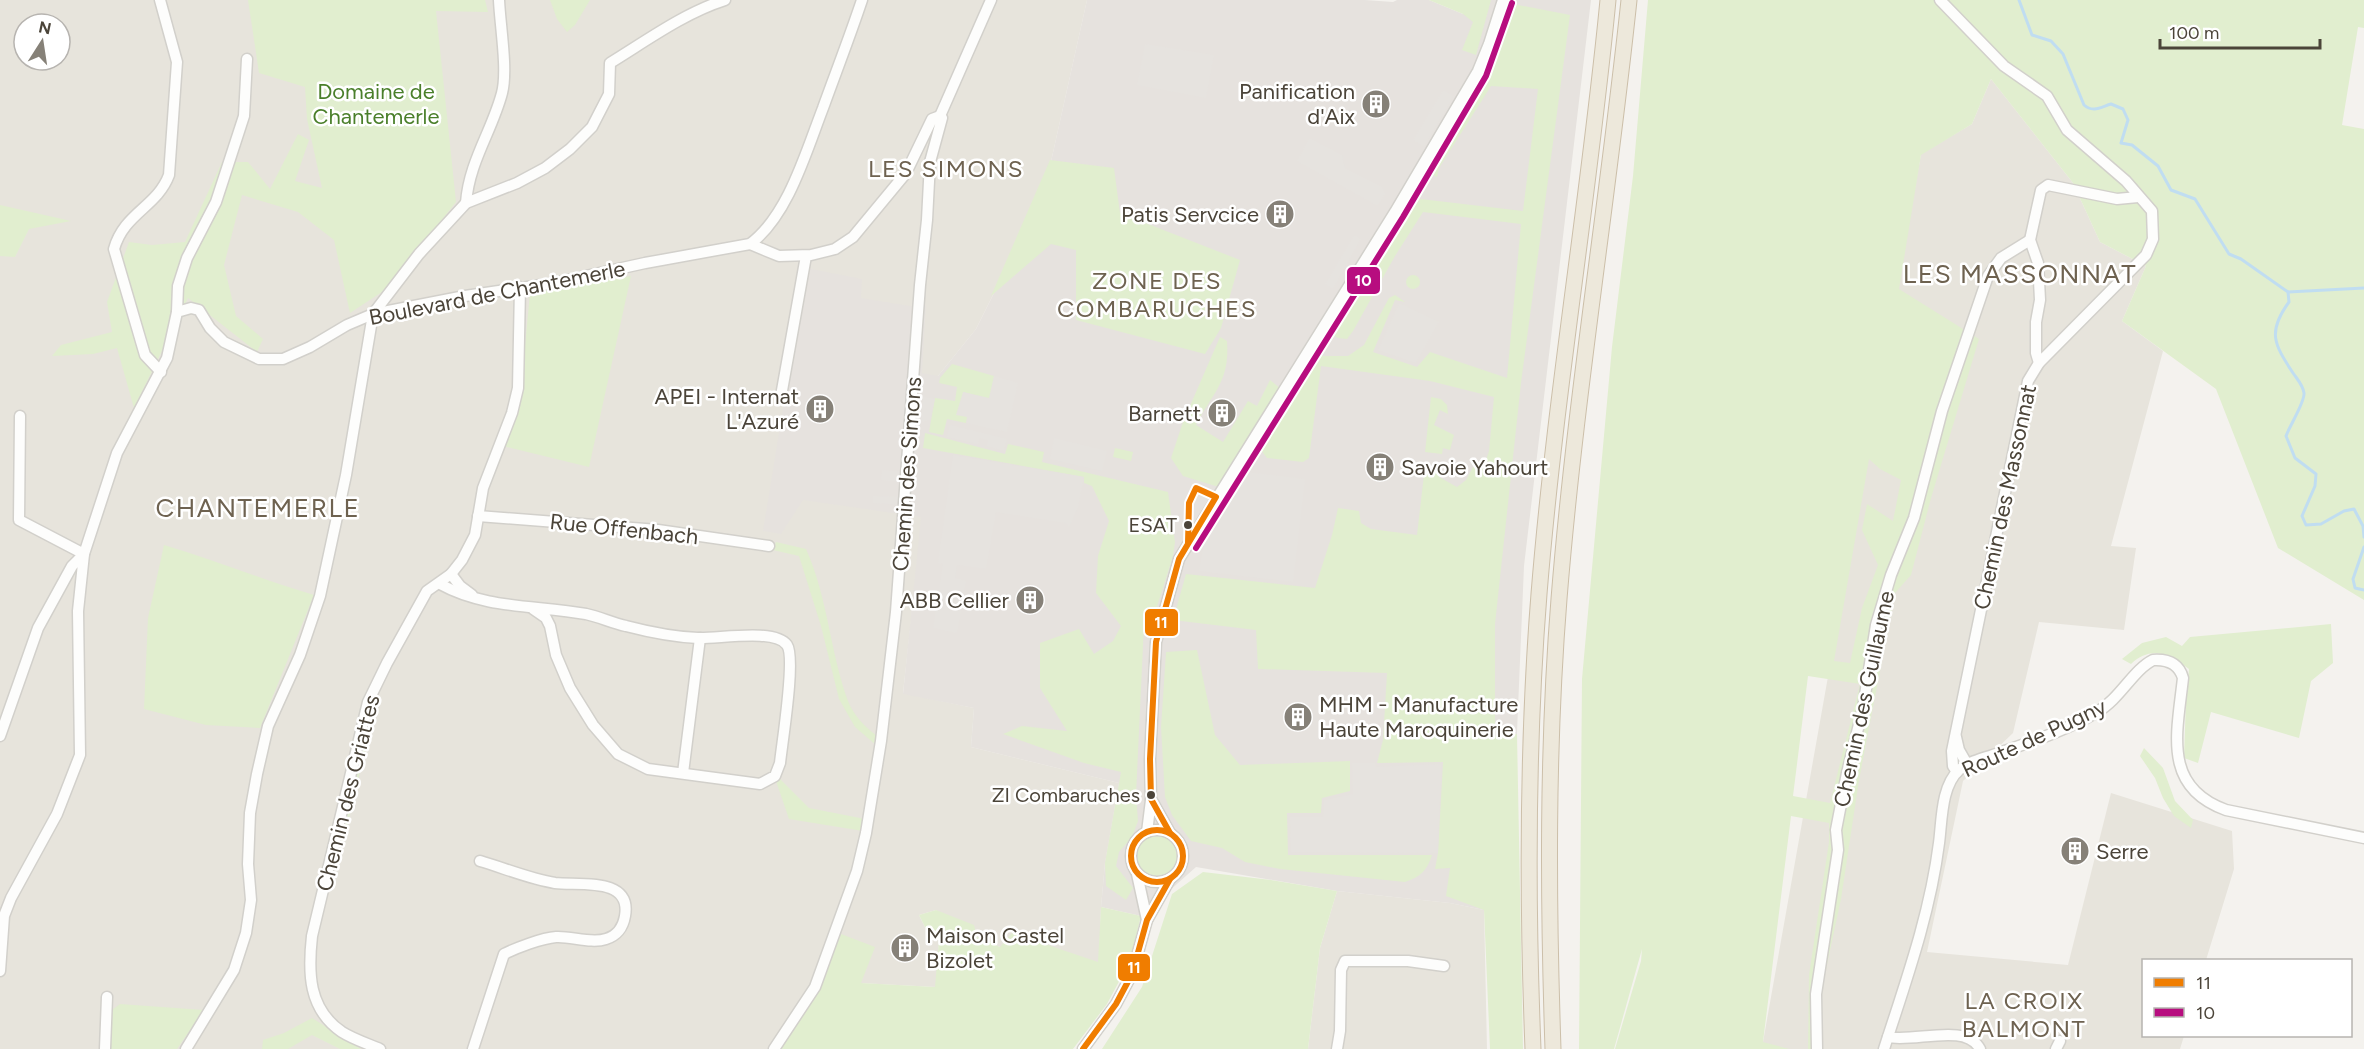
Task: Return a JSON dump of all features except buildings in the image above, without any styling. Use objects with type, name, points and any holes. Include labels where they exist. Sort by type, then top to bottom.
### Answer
[{"type":"highway","points":[[1533,1049],[1529,837],[1533,695],[1540,593],[1553,460],[1608,0]]},
{"type":"highway","points":[[1553,1049],[1549,830],[1559,598],[1629,0]]},
{"type":"street","points":[[160,0],[177,62],[169,175],[164,188],[124,225],[114,249],[145,355],[163,366]]},
{"type":"street","points":[[466,203],[468,182],[502,92],[504,73],[499,0]]},
{"type":"street","points":[[186,1049],[218,999],[242,950],[251,900],[248,864],[250,813],[257,774],[268,726],[300,656],[321,589],[346,475],[374,314],[419,254],[466,203],[517,183],[545,168],[570,149],[592,127],[609,94],[610,63],[658,33],[712,4],[725,0]]},
{"type":"street","points":[[750,244],[760,237],[777,213],[797,175],[862,0]]},
{"type":"street","points":[[750,244],[774,255],[806,256],[835,249],[854,237],[906,173],[932,118],[940,116],[991,0]]},
{"type":"street","points":[[1147,832],[1151,799],[1150,759],[1156,642],[1179,559],[1395,212],[1472,81],[1489,44],[1503,0]]},
{"type":"street","name":"Chemin des Massonnat","points":[[1940,0],[2004,66],[2048,96],[2067,130],[2126,181],[2152,212],[2153,220],[2153,239],[2146,255],[2039,363],[2028,381],[1951,759],[1956,772]]},
{"type":"street","points":[[0,971],[2,912],[66,795],[80,755],[78,610],[84,554],[117,453],[163,366],[177,312],[178,286],[187,258],[216,202],[244,116],[247,59]]},
{"type":"street","name":"Chemin des Simons","points":[[774,1049],[815,987],[857,871],[866,833],[879,752],[895,622],[920,285],[927,220],[929,168],[934,141],[942,122],[940,116]]},
{"type":"street","points":[[2039,363],[2036,353],[2036,322],[2040,300],[2038,263],[2030,240],[2041,190],[2048,184],[2118,200],[2138,197]]},
{"type":"street","points":[[760,237],[774,255]]},
{"type":"street","name":"Chemin des Guillaume","points":[[1817,1049],[1816,994],[1838,850],[1836,830],[1863,708],[1876,625],[1891,575],[1914,518],[1942,411],[1988,276],[2001,258],[2030,240]]},
{"type":"street","name":"Boulevard de Chantemerle","points":[[177,312],[191,308],[198,310],[210,328],[224,342],[259,359],[285,358],[310,347],[347,325],[374,314],[520,287],[554,283],[645,263],[750,244]]},
{"type":"street","points":[[781,396],[806,256]]},
{"type":"street","name":"Chemin des Griattes","points":[[380,1049],[342,1032],[326,1018],[315,1001],[309,961],[312,936],[368,702],[427,591],[440,584],[451,574],[462,560],[475,535],[483,488],[512,413],[518,388],[520,287]]},
{"type":"street","points":[[20,416],[19,520],[84,554]]},
{"type":"street","name":"Rue Offenbach","points":[[478,516],[658,530],[768,546]]},
{"type":"street","points":[[1,734],[38,628],[72,566],[84,554]]},
{"type":"street","points":[[451,574],[460,586],[477,599]]},
{"type":"street","points":[[440,584],[456,593],[477,599],[533,609],[588,614],[656,633],[700,638],[761,636],[777,638],[785,643],[790,651],[790,669],[780,763],[775,776],[760,784],[648,769],[618,754],[593,725],[570,688],[556,655],[550,626],[546,618],[533,609]]},
{"type":"street","points":[[550,626],[565,612]]},
{"type":"street","points":[[683,773],[700,638]]},
{"type":"street","name":"Route de Pugny","points":[[1884,1049],[1928,907],[1947,793],[1956,772],[1967,764],[2006,751],[2098,712],[2117,698],[2147,663],[2153,660],[2167,661],[2178,668],[2183,678],[2178,724],[2178,757],[2187,783],[2198,796],[2209,804],[2226,810],[2364,838]]},
{"type":"street","points":[[1956,735],[1959,750],[1967,764]]},
{"type":"street","points":[[1083,1049],[1116,1004],[1132,974],[1147,920],[1170,879],[1180,869],[1183,854],[1181,846],[1170,833],[1151,799]]},
{"type":"street","points":[[1147,920],[1137,874],[1131,861],[1132,847],[1147,832],[1170,833]]},
{"type":"street","points":[[473,1049],[504,954],[554,937],[602,940],[616,935],[624,922],[627,908],[622,898],[614,890],[599,884],[554,883],[480,861]]},
{"type":"street","points":[[1137,874],[1156,883],[1170,879]]},
{"type":"street","points":[[1337,1049],[1340,1031],[1341,970],[1345,961],[1408,961],[1444,966]]},
{"type":"street","points":[[105,1049],[107,997]]},
{"type":"street","points":[[1888,1037],[1900,1040],[1952,1034],[1966,1036],[1980,1049]]},
{"type":"shaded area","points":[[0,0],[1087,0],[1044,193],[976,329],[938,376],[903,693],[974,708],[971,747],[1119,783],[1105,863],[1099,963],[1065,953],[1000,947],[977,937],[936,910],[919,915],[925,927],[939,940],[936,987],[860,983],[821,986],[780,1049],[0,1049]]},
{"type":"shaded area","name":"ZONE DES COMBARUCHES","points":[[1087,0],[1365,0],[1393,2],[1429,0],[1463,14],[1471,0],[1591,0],[1524,566],[1510,898],[1484,910],[1450,903],[1337,891],[1196,867],[1141,916],[1101,907],[1105,863],[1119,783],[971,747],[974,708],[903,694],[921,517],[803,500],[781,534],[763,531],[806,268],[862,279],[861,298],[910,306],[926,305],[922,373],[938,376],[976,329],[1044,193]]},
{"type":"shaded area","points":[[1145,44],[1214,55],[1206,98],[1137,85]]},
{"type":"shaded area","points":[[1991,79],[2073,183],[2100,242],[2146,266],[2122,321],[2163,351],[2111,546],[2136,548],[2124,630],[2039,622],[2013,733],[1963,781],[1927,952],[2068,965],[2111,793],[2232,831],[2234,869],[2206,959],[2142,959],[2142,1037],[2184,1037],[2180,1049],[1758,1049],[1763,1042],[1921,154],[1972,124]]},
{"type":"shaded area","points":[[1443,90],[1454,96],[1424,147],[1413,140]]},
{"type":"shaded area","points":[[1309,138],[1342,155],[1345,168],[1381,186],[1385,194],[1378,206],[1297,161]]},
{"type":"shaded area","points":[[1354,235],[1361,239],[1333,289],[1325,284]]},
{"type":"shaded area","points":[[1399,303],[1439,322],[1416,363],[1378,350]]},
{"type":"shaded area","points":[[994,376],[1018,383],[1007,432],[966,423],[967,417],[956,415],[963,392],[989,398]]},
{"type":"shaded area","points":[[923,397],[935,399],[930,420],[921,422]]},
{"type":"shaded area","points":[[950,425],[1007,439],[1004,451],[987,446],[988,440],[980,438],[978,444],[947,437]]},
{"type":"shaded area","points":[[1054,438],[1107,451],[1102,471],[1050,459]]},
{"type":"shaded area","points":[[953,455],[1084,477],[1078,507],[1069,527],[1066,523],[996,512],[986,569],[957,565],[955,578],[966,581],[957,633],[933,628],[943,564],[938,563]]},
{"type":"shaded area","points":[[882,470],[904,472],[904,482],[881,480]]},
{"type":"shaded area","points":[[1246,472],[1305,479],[1293,582],[1199,571],[1204,543]]},
{"type":"shaded area","points":[[873,496],[904,497],[903,505],[873,503]]},
{"type":"shaded area","points":[[1352,763],[1375,763],[1376,767],[1441,764],[1438,853],[1291,852],[1290,817],[1323,817],[1324,800],[1353,794]]},
{"type":"shaded area","points":[[1337,891],[1450,903],[1484,910],[1487,1049],[1308,1049],[1320,948]]},
{"type":"green space","name":"Domaine de Chantemerle","points":[[248,0],[485,0],[488,12],[436,11],[456,202],[388,288],[350,313],[334,240],[298,212],[242,195],[224,265],[236,316],[263,339],[257,352],[188,298],[134,408],[117,348],[93,354],[52,356],[61,345],[112,332],[107,302],[129,242],[152,245],[185,242],[222,162],[248,162],[270,189],[298,134],[309,140],[295,181],[322,188],[307,119],[305,87],[259,73]]},
{"type":"green space","points":[[550,0],[590,0],[575,25],[567,32],[557,19]]},
{"type":"green space","points":[[1429,0],[1491,0],[1476,55],[1462,50],[1473,22],[1463,14]]},
{"type":"green space","points":[[1648,0],[2364,0],[2364,28],[2358,27],[2342,125],[2364,129],[2364,600],[2278,548],[2216,389],[2122,321],[2146,266],[2100,242],[2073,183],[1991,79],[1972,124],[1921,155],[1899,289],[1979,339],[1931,498],[1911,575],[1895,593],[1859,780],[1841,899],[1822,988],[1817,1049],[1808,1049],[1809,975],[1829,842],[1829,823],[1791,816],[1763,1042],[1789,1049],[1615,1049],[1641,961],[1642,949],[1614,1049],[1579,1049],[1582,679],[1612,347],[1633,176]],"holes":[[[1869,459],[1880,469],[1901,480],[1893,521],[1867,504],[1862,530],[1878,565],[1862,608],[1850,663],[1834,661]],[[1808,676],[1860,684],[1830,803],[1793,796]]]},
{"type":"green space","points":[[1513,4],[1570,15],[1521,383],[1495,624],[1495,736],[1517,734],[1523,1049],[1490,1049],[1484,910],[1446,896],[1450,868],[1435,869],[1443,762],[1377,763],[1383,740],[1387,673],[1258,669],[1256,630],[1173,620],[1186,574],[1315,588],[1338,508],[1359,511],[1361,523],[1371,529],[1417,535],[1425,466],[1442,468],[1439,477],[1457,487],[1466,480],[1473,467],[1485,463],[1489,451],[1494,397],[1430,381],[1321,366],[1309,458],[1303,462],[1267,458],[1258,446],[1317,356],[1348,356],[1364,345],[1389,298],[1395,295],[1405,302],[1395,300],[1373,352],[1417,367],[1430,352],[1507,378],[1521,224],[1423,212],[1347,339],[1334,336],[1333,329],[1412,198],[1523,211],[1538,89],[1491,86],[1439,168],[1437,177],[1432,175],[1432,166],[1487,65]]},
{"type":"green space","points":[[1050,160],[1114,168],[1120,213],[1240,260],[1221,328],[1205,354],[1076,320],[1076,250],[1051,244],[991,296]]},
{"type":"green space","points":[[0,205],[71,221],[29,229],[15,257],[0,256]]},
{"type":"green space","points":[[1410,275],[1416,275],[1420,282],[1416,289],[1410,289],[1406,285],[1406,279]]},
{"type":"green space","points":[[631,276],[589,467],[503,446],[521,388],[530,293]]},
{"type":"green space","points":[[1220,337],[1227,341],[1226,367],[1219,386],[1196,425],[1223,442],[1248,401],[1257,406],[1270,380],[1281,389],[1222,488],[1183,476],[1171,458],[1183,422]]},
{"type":"green space","points":[[952,364],[994,376],[990,399],[963,392],[968,417],[966,423],[947,419],[943,435],[929,432],[935,398],[955,401],[957,387],[939,383],[940,378]]},
{"type":"green space","points":[[1431,397],[1441,399],[1447,405],[1448,414],[1440,410],[1434,425],[1454,435],[1450,450],[1443,448],[1442,454],[1425,452]]},
{"type":"green space","points":[[925,433],[1005,454],[1008,444],[1044,452],[1042,462],[1168,492],[1175,542],[1173,556],[1155,613],[1144,624],[1136,795],[1138,821],[1132,837],[1119,852],[1116,866],[1133,888],[1126,900],[1106,886],[1105,863],[1121,772],[1084,763],[1003,734],[1022,726],[1067,731],[1040,688],[1040,643],[1079,629],[1094,654],[1113,641],[1121,626],[1096,593],[1098,556],[1109,521],[1092,486],[1084,483],[1084,477],[923,448]]},
{"type":"green space","points":[[1115,448],[1133,452],[1131,461],[1113,457]]},
{"type":"green space","points":[[776,542],[806,549],[819,587],[848,701],[860,721],[877,736],[876,745],[855,727],[839,699],[821,626],[799,556],[773,550]]},
{"type":"green space","points":[[164,545],[314,595],[260,728],[206,725],[144,709],[148,618]]},
{"type":"green space","points":[[2331,624],[2333,663],[2311,681],[2299,738],[2211,712],[2198,763],[2184,758],[2189,669],[2174,659],[2160,654],[2146,655],[2131,664],[2122,659],[2142,643],[2166,637],[2182,646],[2190,637]]},
{"type":"green space","points":[[1197,650],[1215,735],[1240,765],[1350,761],[1350,791],[1322,798],[1321,813],[1287,813],[1288,855],[1432,855],[1422,873],[1405,882],[1280,869],[1245,862],[1222,848],[1191,841],[1172,815],[1165,797],[1161,727],[1166,652]]},
{"type":"green space","points":[[372,704],[363,759],[344,838],[334,864]]},
{"type":"green space","points":[[2144,748],[2163,768],[2175,801],[2193,820],[2191,828],[2174,816],[2163,798],[2155,778],[2140,756]]},
{"type":"green space","points":[[779,778],[809,808],[865,819],[863,831],[789,819],[776,781]]},
{"type":"green space","points":[[1157,835],[1172,841],[1178,856],[1172,871],[1157,877],[1142,871],[1136,856],[1142,841]]},
{"type":"green space","points":[[1203,872],[1337,891],[1320,948],[1308,1049],[1102,1049],[1142,987],[1172,894]]},
{"type":"green space","points":[[1101,907],[1141,916],[1130,961],[1107,1004],[1073,1049],[780,1049],[821,986],[841,934],[875,947],[861,983],[935,987],[939,940],[925,927],[919,915],[936,910],[974,925],[977,937],[1000,947],[1012,933],[1098,962]]},
{"type":"green space","points":[[120,1004],[204,1010],[177,1049],[110,1049],[112,1010]]},
{"type":"green space","points":[[312,1018],[361,1049],[340,1049],[312,1035],[288,1049],[262,1049],[263,1040],[284,1033]]},
{"type":"waterway","points":[[2019,0],[2032,35],[2051,41],[2063,54],[2084,105],[2094,109],[2111,104],[2123,109],[2128,120],[2121,143],[2132,145],[2158,166],[2171,190],[2195,199],[2229,254],[2241,259],[2288,292],[2289,302],[2278,322],[2276,338],[2281,354],[2301,385],[2304,397],[2286,436],[2295,458],[2316,474],[2315,486],[2302,516],[2306,525],[2321,524],[2344,511],[2354,509],[2363,526],[2364,537]]},
{"type":"waterway","points":[[2288,292],[2364,288]]},
{"type":"waterway","points":[[2364,547],[2353,579],[2355,588],[2364,590]]},
{"type":"transit line","name":"10","points":[[1196,548],[1403,217],[1486,76],[1512,3]]},
{"type":"transit line","name":"11","points":[[1170,833],[1151,799],[1150,759],[1156,642],[1179,559],[1216,497],[1196,488],[1189,503],[1188,543]]},
{"type":"transit line","name":"11","points":[[1152,830],[1162,830],[1172,834],[1179,841],[1183,856],[1179,871],[1172,878],[1162,882],[1152,882],[1142,878],[1135,871],[1131,861],[1131,851],[1135,841],[1142,834],[1152,830]]},
{"type":"transit line","name":"11","points":[[1083,1049],[1116,1004],[1132,974],[1147,920],[1170,879]]},
{"type":"place","name":"Panification d'Aix","points":[[1376,104]]},
{"type":"place","name":"Patis Servcice","points":[[1280,214]]},
{"type":"place","name":"APEI - Internat L'Azuré","points":[[820,409]]},
{"type":"place","name":"Barnett","points":[[1222,413]]},
{"type":"place","name":"Savoie Yahourt","points":[[1380,467]]},
{"type":"place","name":"ESAT","points":[[1188,525]]},
{"type":"place","name":"ABB Cellier","points":[[1030,600]]},
{"type":"place","name":"MHM - Manufacture Haute Maroquinerie","points":[[1298,717]]},
{"type":"place","name":"ZI Combaruches","points":[[1151,795]]},
{"type":"place","name":"Serre","points":[[2075,851]]},
{"type":"place","name":"Maison Castel Bizolet","points":[[905,948]]},
{"type":"district","name":"LES SIMONS","points":[[946,168]]},
{"type":"district","name":"LES MASSONNAT","points":[[2020,274]]},
{"type":"district","name":"ZONE DES COMBARUCHES","points":[[1157,294]]},
{"type":"district","name":"CHANTEMERLE","points":[[258,508]]},
{"type":"district","name":"LA CROIX BALMONT","points":[[2024,1014]]}]
